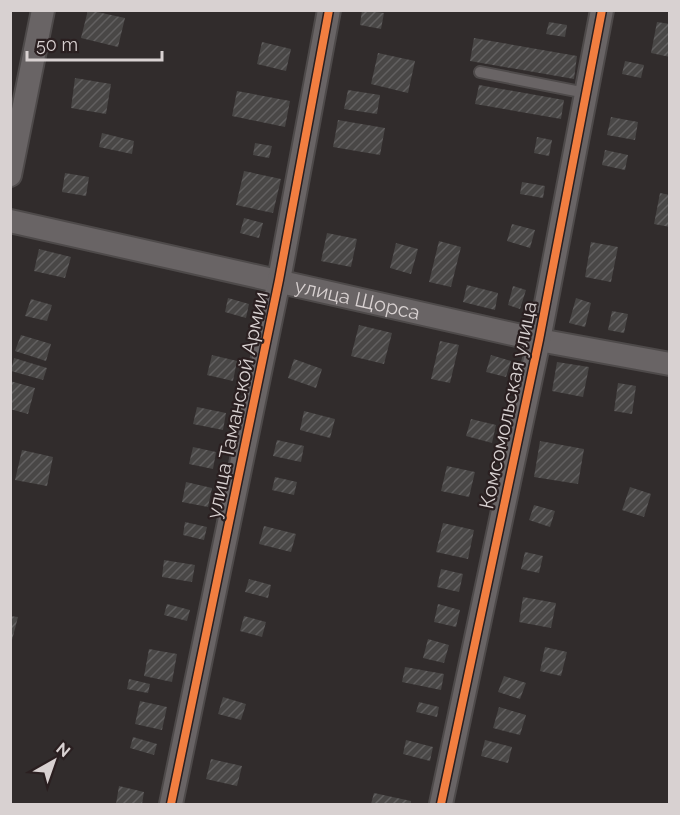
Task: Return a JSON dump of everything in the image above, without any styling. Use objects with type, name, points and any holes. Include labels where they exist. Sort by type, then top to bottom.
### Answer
[{"type":"street","points":[[10,175],[43,10]]},
{"type":"street","name":"улица Таманской Армии","points":[[171,804],[279,280],[329,10]]},
{"type":"street","name":"Комсомольская улица","points":[[441,804],[539,340],[602,10]]},
{"type":"street","name":"улица Щорса","points":[[10,221],[539,340],[669,364]]},
{"type":"lane","points":[[480,72],[586,93]]},
{"type":"building","points":[[88,10],[125,18],[118,47],[81,38]]},
{"type":"building","points":[[362,10],[384,13],[381,29],[360,25]]},
{"type":"building","points":[[549,22],[567,25],[565,37],[546,34]]},
{"type":"building","points":[[657,22],[670,24],[670,57],[651,53]]},
{"type":"building","points":[[474,38],[577,56],[574,79],[470,61]]},
{"type":"building","points":[[262,42],[291,49],[286,71],[257,64]]},
{"type":"building","points":[[378,53],[415,61],[408,93],[371,84]]},
{"type":"building","points":[[625,61],[644,65],[641,78],[622,74]]},
{"type":"building","points":[[75,78],[111,84],[106,114],[71,108]]},
{"type":"building","points":[[479,85],[564,100],[561,119],[475,104]]},
{"type":"building","points":[[348,90],[380,95],[377,114],[344,109]]},
{"type":"building","points":[[237,91],[290,101],[285,127],[232,116]]},
{"type":"building","points":[[611,117],[638,122],[635,140],[607,135]]},
{"type":"building","points":[[338,120],[385,128],[380,155],[333,147]]},
{"type":"building","points":[[102,133],[134,141],[132,154],[99,147]]},
{"type":"building","points":[[537,137],[552,140],[549,156],[534,153]]},
{"type":"building","points":[[255,143],[272,146],[269,158],[253,155]]},
{"type":"building","points":[[605,150],[628,155],[625,170],[602,165]]},
{"type":"building","points":[[244,171],[281,179],[273,213],[236,205]]},
{"type":"building","points":[[65,173],[89,177],[86,196],[62,192]]},
{"type":"building","points":[[522,182],[545,186],[543,198],[520,194]]},
{"type":"building","points":[[660,193],[670,195],[670,227],[654,224]]},
{"type":"building","points":[[244,218],[263,223],[259,238],[240,233]]},
{"type":"building","points":[[512,224],[535,230],[530,248],[507,241]]},
{"type":"building","points":[[327,233],[357,239],[351,267],[321,261]]},
{"type":"building","points":[[439,241],[461,247],[451,287],[429,282]]},
{"type":"building","points":[[591,242],[618,247],[611,282],[585,277]]},
{"type":"building","points":[[396,243],[418,249],[411,274],[390,268]]},
{"type":"building","points":[[39,249],[71,257],[65,278],[34,271]]},
{"type":"building","points":[[467,285],[498,293],[495,310],[463,302]]},
{"type":"building","points":[[513,286],[526,290],[520,309],[508,305]]},
{"type":"building","points":[[228,298],[249,304],[246,318],[225,312]]},
{"type":"building","points":[[576,298],[591,303],[585,327],[569,323]]},
{"type":"building","points":[[31,299],[52,305],[47,321],[25,316]]},
{"type":"building","points":[[612,311],[628,314],[624,333],[608,330]]},
{"type":"building","points":[[359,325],[392,333],[384,364],[351,356]]},
{"type":"building","points":[[21,335],[51,344],[46,361],[15,351]]},
{"type":"building","points":[[440,341],[459,345],[450,383],[431,379]]},
{"type":"building","points":[[212,355],[237,361],[233,381],[207,375]]},
{"type":"building","points":[[491,355],[511,361],[506,377],[486,372]]},
{"type":"building","points":[[14,358],[47,368],[43,380],[11,371]]},
{"type":"building","points":[[294,359],[322,369],[316,388],[288,378]]},
{"type":"building","points":[[557,362],[589,367],[583,397],[552,391]]},
{"type":"building","points":[[10,381],[35,388],[28,414],[10,409]]},
{"type":"building","points":[[618,383],[636,386],[632,414],[614,411]]},
{"type":"building","points":[[197,407],[226,413],[223,430],[193,424]]},
{"type":"building","points":[[304,411],[335,419],[330,438],[300,430]]},
{"type":"building","points":[[471,419],[496,425],[492,443],[466,436]]},
{"type":"building","points":[[277,440],[304,446],[301,462],[273,456]]},
{"type":"building","points":[[540,441],[584,449],[578,484],[534,477]]},
{"type":"building","points":[[193,447],[216,452],[213,469],[189,464]]},
{"type":"building","points":[[22,450],[53,457],[47,486],[15,480]]},
{"type":"building","points":[[447,466],[475,472],[469,497],[441,491]]},
{"type":"building","points":[[275,477],[297,482],[294,495],[272,490]]},
{"type":"building","points":[[186,482],[212,488],[208,507],[182,502]]},
{"type":"building","points":[[630,487],[651,494],[644,517],[622,510]]},
{"type":"building","points":[[534,505],[555,511],[550,527],[529,520]]},
{"type":"building","points":[[185,522],[207,527],[204,540],[183,535]]},
{"type":"building","points":[[443,523],[474,530],[468,559],[436,552]]},
{"type":"building","points":[[264,526],[296,534],[291,552],[259,544]]},
{"type":"building","points":[[525,552],[543,556],[539,573],[521,569]]},
{"type":"building","points":[[164,560],[195,565],[192,582],[162,577]]},
{"type":"building","points":[[441,569],[463,574],[459,592],[437,587]]},
{"type":"building","points":[[249,579],[271,585],[268,598],[245,592]]},
{"type":"building","points":[[523,597],[556,603],[551,628],[519,622]]},
{"type":"building","points":[[167,604],[190,610],[187,621],[164,615]]},
{"type":"building","points":[[438,604],[460,610],[456,627],[434,622]]},
{"type":"building","points":[[10,616],[18,617],[11,644],[10,644]]},
{"type":"building","points":[[244,616],[266,622],[262,637],[240,631]]},
{"type":"building","points":[[428,639],[449,645],[444,663],[423,658]]},
{"type":"building","points":[[545,647],[567,652],[561,676],[540,671]]},
{"type":"building","points":[[149,649],[177,654],[172,682],[144,676]]},
{"type":"building","points":[[405,667],[444,674],[441,690],[402,682]]},
{"type":"building","points":[[504,676],[526,683],[520,699],[498,692]]},
{"type":"building","points":[[129,679],[150,684],[148,693],[127,689]]},
{"type":"building","points":[[223,697],[246,704],[241,720],[218,714]]},
{"type":"building","points":[[140,701],[167,707],[162,730],[135,724]]},
{"type":"building","points":[[419,702],[439,707],[437,717],[416,712]]},
{"type":"building","points":[[499,707],[526,715],[520,735],[493,728]]},
{"type":"building","points":[[133,737],[157,744],[154,755],[130,748]]},
{"type":"building","points":[[406,740],[433,747],[430,761],[403,754]]},
{"type":"building","points":[[485,740],[512,747],[508,763],[481,756]]},
{"type":"building","points":[[211,759],[242,766],[237,786],[206,779]]},
{"type":"building","points":[[119,786],[144,792],[142,804],[116,804]]},
{"type":"building","points":[[374,793],[411,801],[411,804],[371,804]]},
{"type":"cycle path","points":[[171,804],[279,280],[329,10]]},
{"type":"cycle path","points":[[441,804],[539,340],[602,10]]}]
